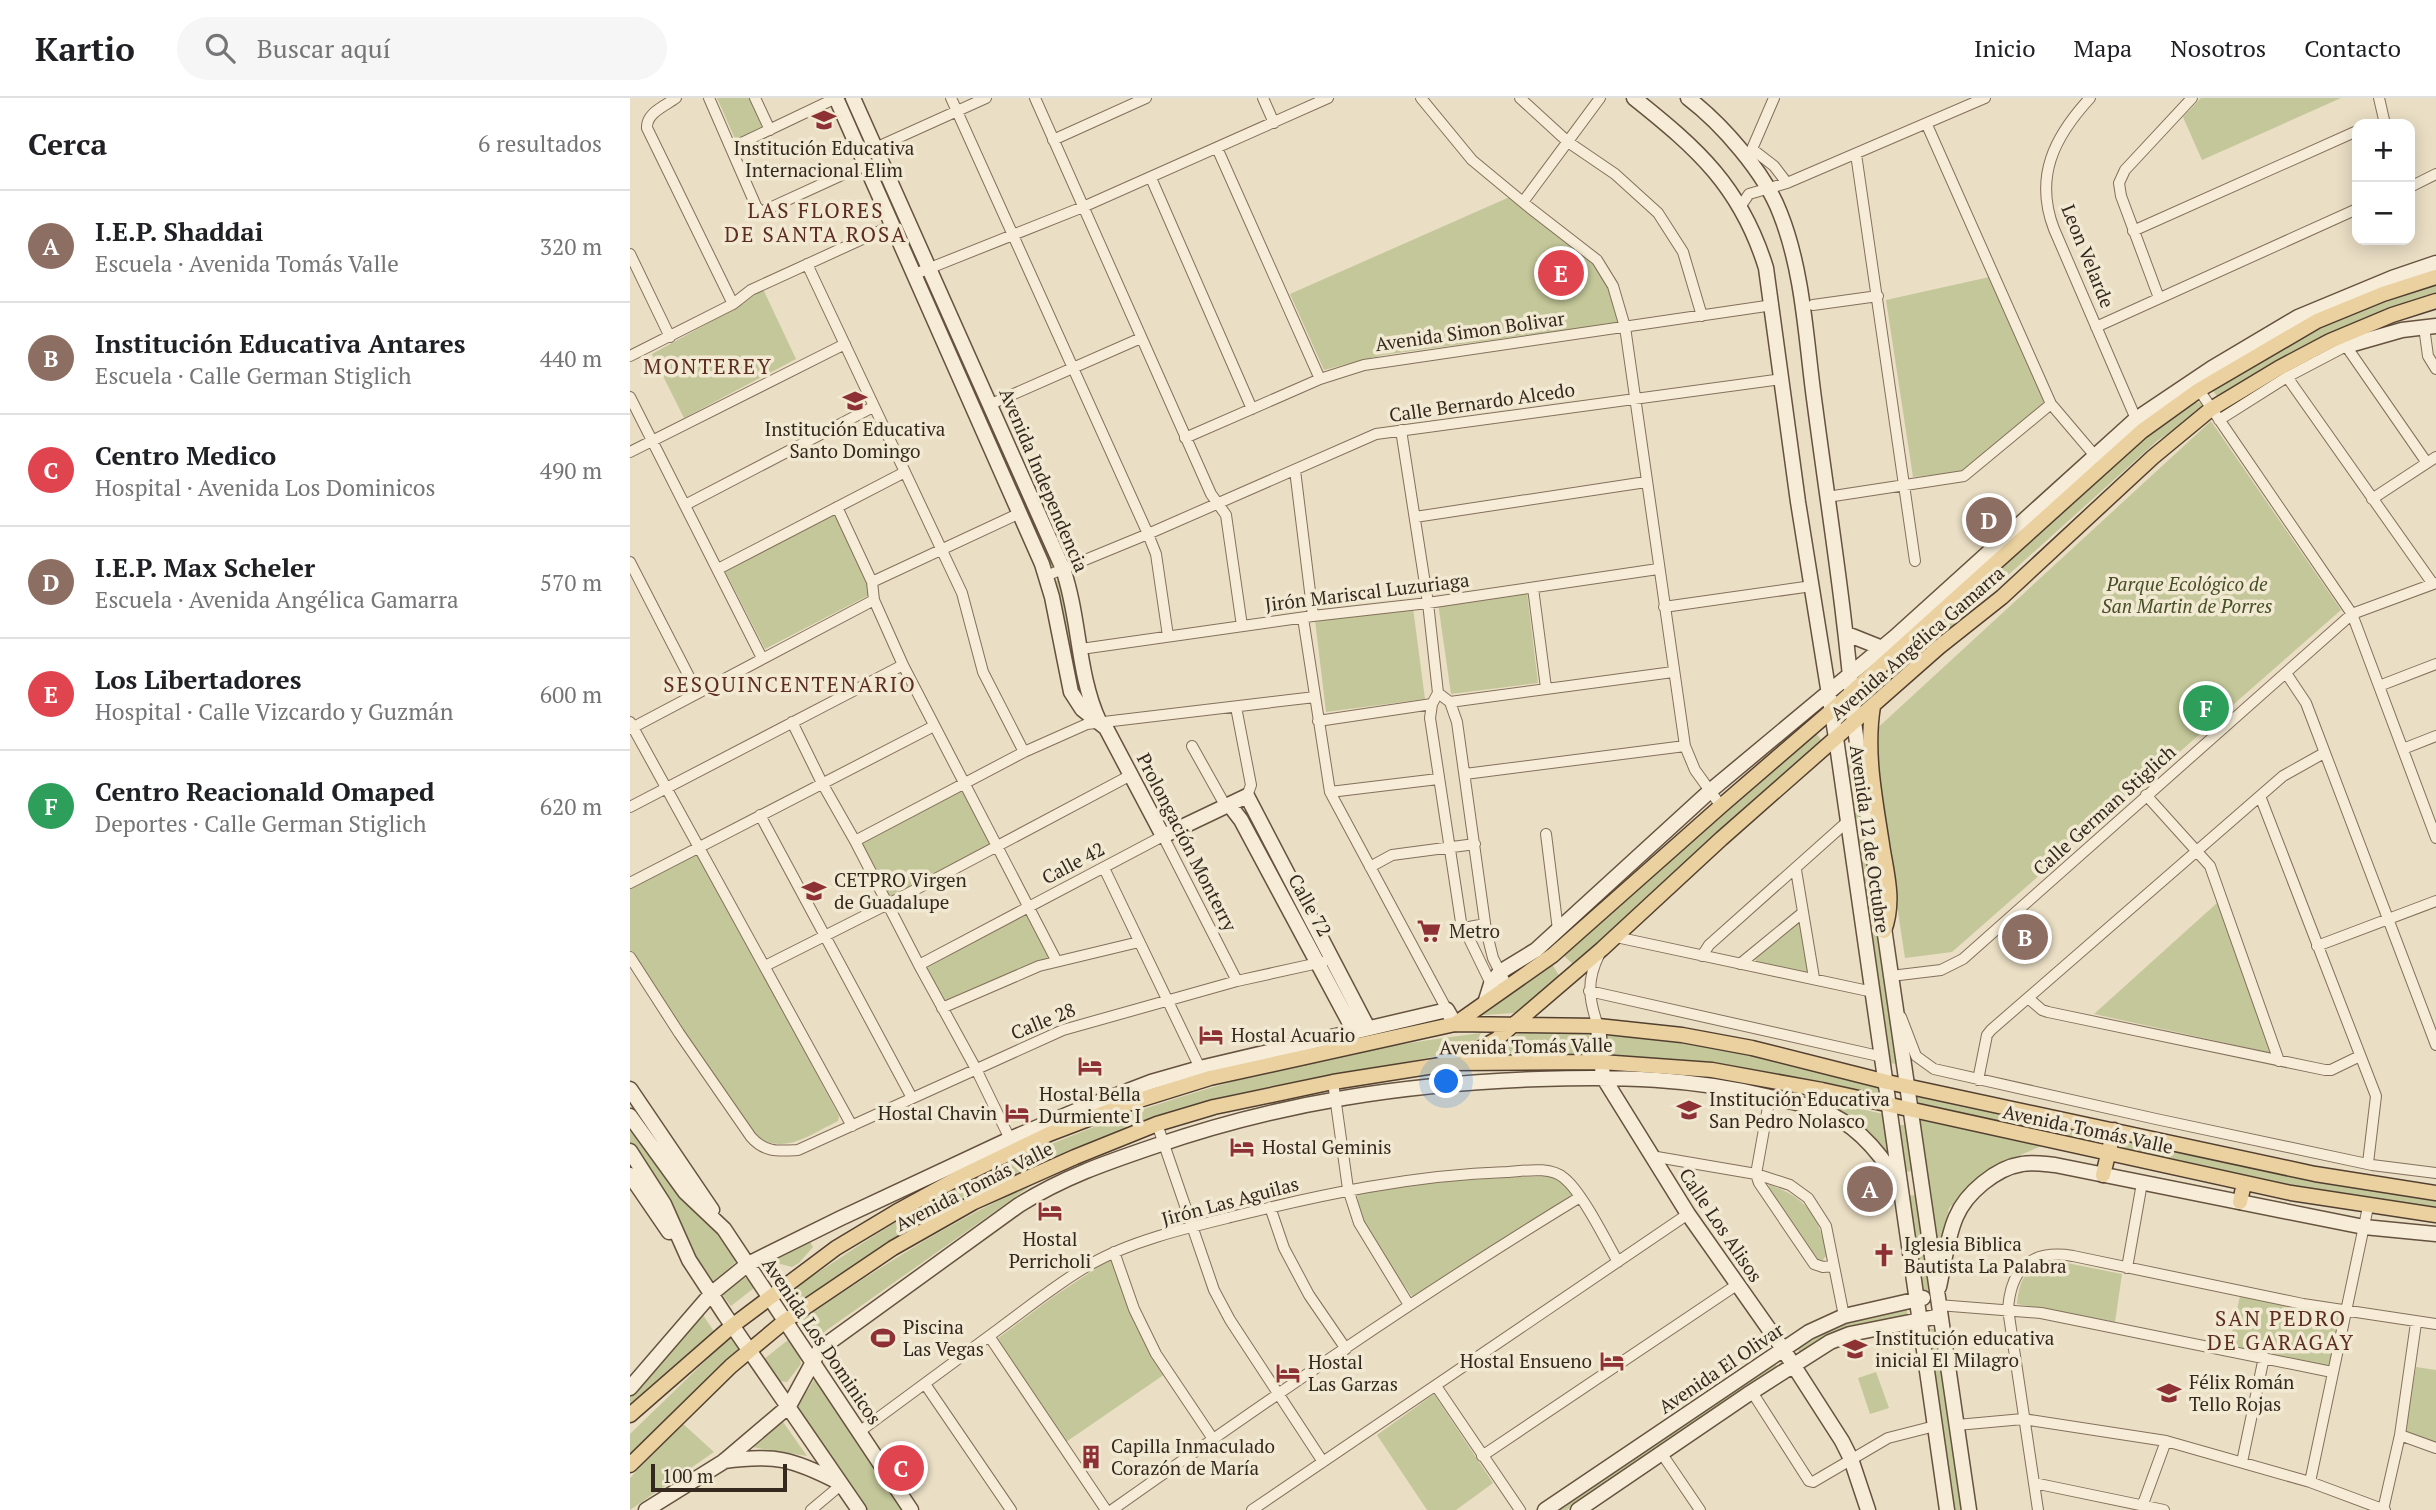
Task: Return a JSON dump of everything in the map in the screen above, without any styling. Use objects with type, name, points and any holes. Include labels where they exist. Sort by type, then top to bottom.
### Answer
[{"type":"main road","name":"Avenida Independencia","points":[[836,98],[1046,576],[1070,692],[1083,709],[1099,722]]},
{"type":"main road","name":"Avenida Independencia","points":[[853,98],[1063,569],[1074,610],[1091,703],[1099,722]]},
{"type":"main road","name":"Avenida 12 de Octubre","points":[[1634,98],[1688,141],[1723,180],[1757,237],[1766,268],[1797,502],[1836,738],[1947,1510]]},
{"type":"main road","name":"Avenida 12 de Octubre","points":[[1688,98],[1727,133],[1767,189],[1780,212],[1797,276],[1847,634],[1854,722],[1969,1510]]},
{"type":"main road","name":"Avenida Angélica Gamarra","points":[[1541,955],[1558,930],[1710,791],[1882,648],[2096,457],[2223,361],[2298,317],[2436,263]]},
{"type":"main road","name":"Avenida Angélica Gamarra","points":[[1455,1024],[1496,987],[1541,955],[1721,806],[1852,693],[2139,425],[2317,321],[2383,294],[2436,277]]},
{"type":"main road","name":"Avenida Angélica Gamarra","points":[[1453,1063],[1497,1039],[1616,937],[1939,646],[2002,597],[2153,457],[2279,368],[2354,330],[2436,300]]},
{"type":"main road","name":"Avenida Angélica Gamarra","points":[[2350,352],[2387,333],[2430,326]]},
{"type":"main road","points":[[2330,341],[2350,352],[2354,330]]},
{"type":"main road","points":[[1847,634],[1882,648]]},
{"type":"main road","points":[[1873,706],[1869,729],[1872,774],[1891,905],[1884,931]]},
{"type":"main road","name":"Prolongación Monterry","points":[[1099,722],[1110,735],[1164,836]]},
{"type":"main road","points":[[1247,796],[1361,1029]]},
{"type":"main road","name":"Calle 42","points":[[1164,836],[1247,796]]},
{"type":"main road","name":"Calle 72","points":[[1225,805],[1231,807],[1241,820],[1326,961]]},
{"type":"main road","points":[[1241,820],[1256,813]]},
{"type":"main road","name":"Avenida Tomás Valle","points":[[630,1388],[711,1294],[747,1264],[1010,1139],[1151,1082],[1200,1068],[1447,1010],[1455,1024]]},
{"type":"main road","name":"Avenida Tomás Valle","points":[[630,1415],[732,1326],[836,1248],[962,1176],[1049,1134],[1133,1102],[1210,1079],[1455,1024],[1598,1026],[1723,1042],[1886,1082],[2315,1174],[2436,1194]]},
{"type":"main road","name":"Calle Los Alisos","points":[[1598,1026],[1602,1069],[1651,1156],[1688,1214],[1783,1349],[1851,1459],[1868,1510]]},
{"type":"main road","name":"Avenida Tomás Valle","points":[[630,1465],[749,1350],[785,1321],[893,1248],[974,1202],[1157,1124],[1214,1107],[1333,1082],[1453,1063],[1712,1070],[1796,1085],[2244,1183],[2368,1207],[2436,1216]]},
{"type":"main road","name":"Avenida Tomás Valle","points":[[646,1510],[723,1462],[789,1406],[820,1349],[1030,1198],[1053,1184],[1092,1168],[1207,1128],[1256,1115],[1397,1088],[1602,1069],[1770,1096],[1822,1111],[1851,1127],[1884,1159],[1900,1186]]},
{"type":"main road","name":"Avenida Los Dominicos","points":[[630,1089],[911,1510]]},
{"type":"main road","name":"Avenida Los Dominicos","points":[[630,1116],[685,1192],[724,1229]]},
{"type":"main road","points":[[2103,1175],[2113,1130]]},
{"type":"main road","points":[[630,1151],[664,1204],[689,1260]]},
{"type":"main road","points":[[1939,1306],[1956,1217],[1965,1202],[2006,1168],[2031,1164],[2055,1165],[2364,1227],[2436,1234]]},
{"type":"main road","points":[[630,1175],[859,1510]]},
{"type":"main road","points":[[2239,1202],[2244,1183]]},
{"type":"main road","points":[[1900,1186],[1920,1184]]},
{"type":"main road","name":"Avenida El Olivar","points":[[1545,1510],[1809,1332],[1844,1316],[1916,1300],[1939,1306]]},
{"type":"main road","name":"Avenida El Olivar","points":[[1578,1510],[1830,1342],[1850,1334],[1920,1320],[1939,1306]]},
{"type":"main road","points":[[723,1462],[777,1458],[804,1464],[842,1484]]},
{"type":"street","points":[[676,98],[650,116],[647,128],[733,304]]},
{"type":"street","points":[[709,98],[761,212],[864,159],[876,148],[986,98]]},
{"type":"street","points":[[755,98],[770,130]]},
{"type":"street","points":[[731,148],[836,98]]},
{"type":"street","points":[[951,98],[1148,534],[1156,554],[1168,636]]},
{"type":"street","points":[[1035,98],[1185,438],[1211,494],[1226,515],[1242,626]]},
{"type":"street","points":[[1114,98],[1119,110]]},
{"type":"street","points":[[1054,140],[1146,98]]},
{"type":"street","points":[[1262,98],[1274,123]]},
{"type":"street","points":[[915,274],[1015,236],[1328,98]]},
{"type":"street","points":[[1421,98],[1472,160],[1597,260],[1614,286],[1625,327],[1685,746],[1695,770],[1721,806]]},
{"type":"street","points":[[1520,98],[1568,142],[1615,174],[1658,213],[1683,252],[1702,316]]},
{"type":"street","points":[[1522,202],[1600,98]]},
{"type":"street","points":[[1752,149],[1774,98]]},
{"type":"street","points":[[1954,98],[1959,110]]},
{"type":"street","points":[[1740,207],[1749,194],[1787,183],[1985,98]]},
{"type":"street","points":[[2159,298],[2121,196],[2119,183],[2125,170],[2192,98]]},
{"type":"street","points":[[2379,98],[2383,119]]},
{"type":"street","name":"Leon Velarde","points":[[2087,99],[2051,156],[2045,190],[2050,217],[2139,425]]},
{"type":"street","points":[[1927,125],[2051,404],[2096,457]]},
{"type":"street","points":[[1727,133],[1774,166],[1787,183]]},
{"type":"street","points":[[2133,230],[2352,133]]},
{"type":"street","points":[[1217,148],[1320,379]]},
{"type":"street","points":[[1856,153],[1915,561]]},
{"type":"street","points":[[2415,184],[2436,174]]},
{"type":"street","points":[[1151,178],[1252,409]]},
{"type":"street","points":[[2095,327],[2352,211]]},
{"type":"street","points":[[630,356],[733,304],[751,290],[893,225]]},
{"type":"street","points":[[630,254],[670,337]]},
{"type":"street","points":[[807,264],[962,593],[983,672],[1024,752]]},
{"type":"street","points":[[1813,306],[1878,296]]},
{"type":"street","name":"Avenida Simon Bolivar","points":[[1185,438],[1320,379],[1383,361],[1773,305]]},
{"type":"street","points":[[2384,318],[2387,333]]},
{"type":"street","points":[[2430,326],[2428,356],[2436,369]]},
{"type":"street","points":[[991,404],[1141,338]]},
{"type":"street","points":[[630,452],[845,344]]},
{"type":"street","points":[[2350,352],[2431,460],[2372,499]]},
{"type":"street","name":"Avenida Angélica Gamarra","points":[[2215,415],[2287,377],[2350,352]]},
{"type":"street","points":[[2287,377],[2372,499],[2435,583]]},
{"type":"street","name":"Calle Bernardo Alcedo","points":[[1046,576],[1376,434],[1782,379]]},
{"type":"street","points":[[2199,390],[2352,614],[2436,838]]},
{"type":"street","points":[[630,397],[762,658]]},
{"type":"street","points":[[1827,497],[1958,478],[1970,473],[2051,404]]},
{"type":"street","points":[[685,505],[873,407]]},
{"type":"street","points":[[1401,430],[1428,603],[1438,693],[1432,704],[1430,718],[1448,848],[1464,928],[1496,987]]},
{"type":"street","points":[[1295,470],[1315,698],[1330,792],[1447,1010]]},
{"type":"street","points":[[718,569],[905,472]]},
{"type":"street","points":[[1415,517],[1646,482]]},
{"type":"street","points":[[837,508],[872,582],[874,600],[903,665],[1056,960]]},
{"type":"street","points":[[872,582],[1020,513]]},
{"type":"street","points":[[630,562],[697,692]]},
{"type":"street","name":"Jirón Mariscal Luzuriaga","points":[[1081,649],[1658,569]]},
{"type":"street","name":"Calle German Stiglich","points":[[1891,976],[1941,970],[1963,959],[2352,614],[2435,583]]},
{"type":"street","points":[[1664,607],[1812,586]]},
{"type":"street","points":[[1533,588],[1546,688]]},
{"type":"street","points":[[852,1126],[631,726],[874,600]]},
{"type":"street","points":[[2379,686],[2436,664]]},
{"type":"street","points":[[630,807],[903,665]]},
{"type":"street","points":[[1450,702],[1673,672]]},
{"type":"street","points":[[2286,673],[2306,703],[2436,1045]]},
{"type":"street","points":[[1438,693],[1450,702],[1457,722],[1496,987]]},
{"type":"street","points":[[855,841],[1024,752],[1087,724],[1315,698]]},
{"type":"street","points":[[1318,722],[1432,704]]},
{"type":"street","points":[[1236,706],[1251,785],[1247,796]]},
{"type":"street","points":[[792,722],[976,1069],[1010,1139]]},
{"type":"street","points":[[630,883],[933,726]]},
{"type":"street","points":[[2403,749],[2436,736]]},
{"type":"street","points":[[1192,746],[1225,805]]},
{"type":"street","points":[[1465,774],[1685,746]]},
{"type":"street","points":[[1978,1080],[1987,1035],[2283,776],[2324,753]]},
{"type":"street","points":[[765,966],[1130,775]]},
{"type":"street","points":[[1330,792],[1438,779]]},
{"type":"street","points":[[2146,795],[2210,866],[2279,1060]]},
{"type":"street","points":[[2260,796],[2376,1096],[2368,1163]]},
{"type":"street","points":[[760,815],[912,1098]]},
{"type":"street","points":[[1702,957],[1709,945],[1848,821]]},
{"type":"street","points":[[1546,834],[1558,930]]},
{"type":"street","name":"Calle 42","points":[[919,965],[1164,836]]},
{"type":"street","name":"Prolongación Monterry","points":[[1164,836],[1237,981]]},
{"type":"street","points":[[1370,867],[1392,855],[1475,844]]},
{"type":"street","points":[[1104,869],[1200,1068]]},
{"type":"street","points":[[1796,870],[1801,914],[1814,978]]},
{"type":"street","points":[[2317,946],[2436,901]]},
{"type":"street","points":[[1740,964],[1801,914]]},
{"type":"street","points":[[1464,928],[1485,924]]},
{"type":"street","points":[[1616,937],[1873,992]]},
{"type":"street","points":[[942,1008],[1056,960],[1139,942]]},
{"type":"street","name":"Calle Los Alisos","points":[[1598,1026],[1589,991],[1594,964],[1602,949]]},
{"type":"street","name":"Calle 28","points":[[630,957],[751,1138],[767,1150],[779,1152],[798,1150],[1063,1030],[1237,981],[1326,961]]},
{"type":"street","points":[[1589,991],[1728,1020],[1883,1057]]},
{"type":"street","points":[[2028,998],[2048,1012],[2331,1070],[2360,1056]]},
{"type":"street","name":"Avenida Tomás Valle","points":[[1895,1003],[1916,1056],[1934,1069],[2368,1163],[2436,1173]]},
{"type":"street","points":[[1333,1082],[1348,1189],[1362,1230],[1409,1306]]},
{"type":"street","points":[[1770,1096],[1756,1174],[1759,1183],[1814,1264],[1833,1266]]},
{"type":"street","points":[[1157,1124],[1214,1290],[1230,1320],[1323,1462]]},
{"type":"street","points":[[1651,1156],[1756,1174],[1790,1185],[1811,1201],[1826,1226],[1844,1316]]},
{"type":"street","name":"Jirón Las Aguilas","points":[[859,1432],[1071,1278],[1114,1252],[1192,1227],[1348,1189],[1414,1178],[1543,1171],[1555,1173],[1565,1178],[1580,1197],[1618,1262]]},
{"type":"street","points":[[2127,1268],[2142,1183]]},
{"type":"street","points":[[1112,1510],[1278,1393],[1580,1197]]},
{"type":"street","points":[[1270,1207],[1284,1248],[1309,1294],[1346,1349]]},
{"type":"street","points":[[2310,1482],[2368,1207]]},
{"type":"street","points":[[1256,1509],[1688,1214]]},
{"type":"street","points":[[1114,1252],[1134,1309],[1156,1354],[1213,1439]]},
{"type":"street","points":[[2038,1510],[2008,1309],[2014,1280],[2020,1270],[2039,1257],[2064,1255],[2346,1311],[2436,1324]]},
{"type":"street","points":[[1482,1456],[1738,1284]]},
{"type":"street","points":[[1939,1306],[2041,1312],[2332,1372]]},
{"type":"street","points":[[1956,1425],[2023,1419],[2166,1441],[2310,1482],[2384,1510],[2400,1435],[2417,1322]]},
{"type":"street","points":[[989,1336],[1106,1510]]},
{"type":"street","points":[[2242,1462],[2264,1357]]},
{"type":"street","points":[[925,1384],[1012,1510]]},
{"type":"street","points":[[1436,1386],[1520,1510]]},
{"type":"street","points":[[1752,1392],[1809,1481],[1813,1482],[1888,1438],[1935,1426]]},
{"type":"street","points":[[2400,1435],[2436,1448]]},
{"type":"street","points":[[2143,1504],[2166,1441]]},
{"type":"street","points":[[1662,1454],[1700,1510]]},
{"type":"street","points":[[2034,1483],[2164,1510]]},
{"type":"street","points":[[811,1510],[842,1484]]},
{"type":"green space","points":[[717,98],[751,98],[765,126],[736,141]]},
{"type":"green space","points":[[2201,98],[2341,98],[2202,160],[2183,117]]},
{"type":"green space","points":[[870,153],[918,261],[916,262],[868,155]]},
{"type":"green space","points":[[1512,196],[1600,266],[1623,322],[1383,355],[1324,370],[1290,294]]},
{"type":"green space","points":[[925,272],[1054,565],[1049,566],[921,278]]},
{"type":"green space","points":[[1994,276],[2048,401],[1969,469],[1913,477],[1886,300]]},
{"type":"green space","points":[[2436,282],[2436,297],[2219,399],[2211,388],[2322,324]]},
{"type":"green space","points":[[763,289],[796,359],[684,418],[652,354],[743,304]]},
{"type":"green space","points":[[2202,402],[2201,411],[2157,441],[1873,697],[1862,688],[2147,437],[2195,403]]},
{"type":"green space","name":"Parque Ecológico de San Martin de Porres","points":[[2211,421],[2341,610],[1952,952],[1905,958],[1871,734]]},
{"type":"green space","points":[[837,513],[873,593],[765,649],[725,571]]},
{"type":"green space","points":[[1061,578],[1084,702],[1080,703],[1054,582]]},
{"type":"green space","points":[[1527,592],[1538,683],[1451,694],[1438,603]]},
{"type":"green space","points":[[1413,608],[1425,699],[1326,712],[1315,620]]},
{"type":"green space","points":[[1815,732],[1823,742],[1573,964],[1563,955]]},
{"type":"green space","points":[[1854,754],[1898,1064],[1888,1063],[1845,758]]},
{"type":"green space","points":[[963,788],[992,845],[893,899],[886,898],[860,845],[863,839]]},
{"type":"green space","points":[[695,853],[700,855],[839,1116],[838,1121],[795,1142],[774,1143],[751,1133],[630,950],[630,887]]},
{"type":"green space","points":[[2217,903],[2272,1053],[2094,1014]]},
{"type":"green space","points":[[1027,911],[1050,955],[1048,959],[943,1004],[922,966]]},
{"type":"green space","points":[[1798,921],[1808,972],[1806,974],[1756,962],[1755,956]]},
{"type":"green space","points":[[1552,964],[1560,977],[1514,1013],[1470,1016]]},
{"type":"green space","points":[[1522,1030],[1589,1032],[1591,1050],[1589,1055],[1490,1057]]},
{"type":"green space","points":[[1481,1033],[1472,1049],[1245,1094],[1133,1126],[1031,1168],[929,1218],[795,1304],[787,1293],[932,1201],[1017,1159],[1080,1132],[1211,1088],[1277,1070],[1345,1055]]},
{"type":"green space","points":[[1613,1033],[1729,1047],[1881,1087],[1879,1095],[1697,1062],[1611,1057],[1607,1053],[1608,1036]]},
{"type":"green space","points":[[1917,1093],[2101,1135],[2100,1142],[2097,1144],[1920,1104],[1917,1101]]},
{"type":"green space","points":[[1813,1098],[1883,1114],[1889,1152]]},
{"type":"green space","points":[[1920,1120],[2046,1144],[1990,1168],[1949,1208],[1937,1259]]},
{"type":"green space","points":[[630,1124],[715,1227],[738,1260],[713,1282],[693,1253],[659,1185],[630,1142]]},
{"type":"green space","points":[[1898,1125],[1907,1125],[1914,1171],[1904,1172]]},
{"type":"green space","points":[[2122,1139],[2436,1197],[2436,1210],[2334,1196],[2126,1150],[2121,1147]]},
{"type":"green space","points":[[1549,1176],[1564,1183],[1573,1194],[1416,1298],[1411,1295],[1369,1233],[1363,1220],[1357,1192],[1453,1181]]},
{"type":"green space","points":[[1768,1184],[1802,1202],[1815,1218],[1827,1255],[1821,1262],[1813,1257],[1778,1208]]},
{"type":"green space","points":[[1032,1185],[817,1337],[803,1319],[943,1230]]},
{"type":"green space","points":[[1917,1195],[1931,1290],[1921,1292],[1907,1196]]},
{"type":"green space","points":[[810,1242],[813,1247],[792,1267],[774,1260]]},
{"type":"green space","points":[[1110,1259],[1138,1328],[1165,1374],[1066,1442],[997,1339]]},
{"type":"green space","points":[[2045,1261],[2122,1274],[2115,1322],[2017,1304],[2019,1289],[2027,1273]]},
{"type":"green space","points":[[743,1277],[749,1279],[754,1288],[731,1306],[722,1294],[723,1289]]},
{"type":"green space","points":[[2240,1296],[2341,1317],[2330,1367],[2229,1346]]},
{"type":"green space","points":[[1905,1305],[1908,1315],[1840,1332],[1800,1355],[1796,1343],[1824,1329]]},
{"type":"green space","points":[[701,1312],[715,1333],[678,1362],[630,1412],[630,1396]]},
{"type":"green space","points":[[1926,1329],[1937,1329],[1961,1510],[1950,1510]]},
{"type":"green space","points":[[730,1337],[739,1348],[630,1453],[630,1434]]},
{"type":"green space","points":[[788,1340],[800,1357],[801,1364],[787,1382],[779,1381],[763,1360]]},
{"type":"green space","points":[[1773,1361],[1779,1369],[1567,1510],[1549,1510]]},
{"type":"green space","points":[[2416,1367],[2436,1370],[2436,1442],[2405,1431]]},
{"type":"green space","points":[[1876,1372],[1889,1408],[1870,1414],[1858,1378]]},
{"type":"green space","points":[[816,1377],[905,1510],[867,1510],[797,1407]]},
{"type":"green space","points":[[1434,1394],[1493,1483],[1456,1510],[1427,1510],[1377,1435]]},
{"type":"green space","points":[[783,1422],[807,1456],[752,1447]]},
{"type":"green space","points":[[682,1423],[714,1452],[630,1510],[630,1478]]},
{"type":"water","points":[[2211,692],[2223,706],[2198,728],[2186,714]]},
{"type":"place","name":"Institución Educativa Internacional Elim","points":[[824,120]]},
{"type":"place","name":"Los Libertadores","points":[[1561,273]]},
{"type":"place","name":"Institución Educativa Santo Domingo","points":[[855,401]]},
{"type":"place","name":"I.E.P. Max Scheler","points":[[1989,520]]},
{"type":"place","name":"Centro Reacionald Omaped","points":[[2206,708]]},
{"type":"place","name":"CETPRO Virgen de Guadalupe","points":[[814,891]]},
{"type":"place","name":"Metro","points":[[1429,931]]},
{"type":"place","name":"Institución Educativa Antares","points":[[2025,937]]},
{"type":"place","name":"Hostal Acuario","points":[[1211,1035]]},
{"type":"place","name":"Hostal Bella Durmiente I","points":[[1090,1066]]},
{"type":"place","name":"Institución Educativa San Pedro Nolasco","points":[[1689,1110]]},
{"type":"place","name":"Hostal Chavin","points":[[1017,1113]]},
{"type":"place","name":"Hostal Geminis","points":[[1242,1147]]},
{"type":"place","name":"I.E.P. Shaddai","points":[[1870,1189]]},
{"type":"place","name":"Hostal Perricholi","points":[[1050,1211]]},
{"type":"place","name":"Iglesia Biblica Bautista La Palabra","points":[[1884,1255]]},
{"type":"place","name":"Piscina Las Vegas","points":[[883,1338]]},
{"type":"place","name":"Institución educativa inicial El Milagro","points":[[1855,1349]]},
{"type":"place","name":"Hostal Ensueno","points":[[1612,1361]]},
{"type":"place","name":"Hostal Las Garzas","points":[[1288,1373]]},
{"type":"place","name":"Félix Román Tello Rojas","points":[[2169,1393]]},
{"type":"place","name":"Capilla Inmaculado Corazón de María","points":[[1091,1457]]},
{"type":"place","name":"Centro Medico","points":[[901,1468]]},
{"type":"district","name":"LAS FLORES DE SANTA ROSA","points":[[816,223]]},
{"type":"district","name":"MONTEREY","points":[[708,367]]},
{"type":"district","name":"SESQUINCENTENARIO","points":[[790,685]]},
{"type":"district","name":"SAN PEDRO DE GARAGAY","points":[[2281,1331]]}]
